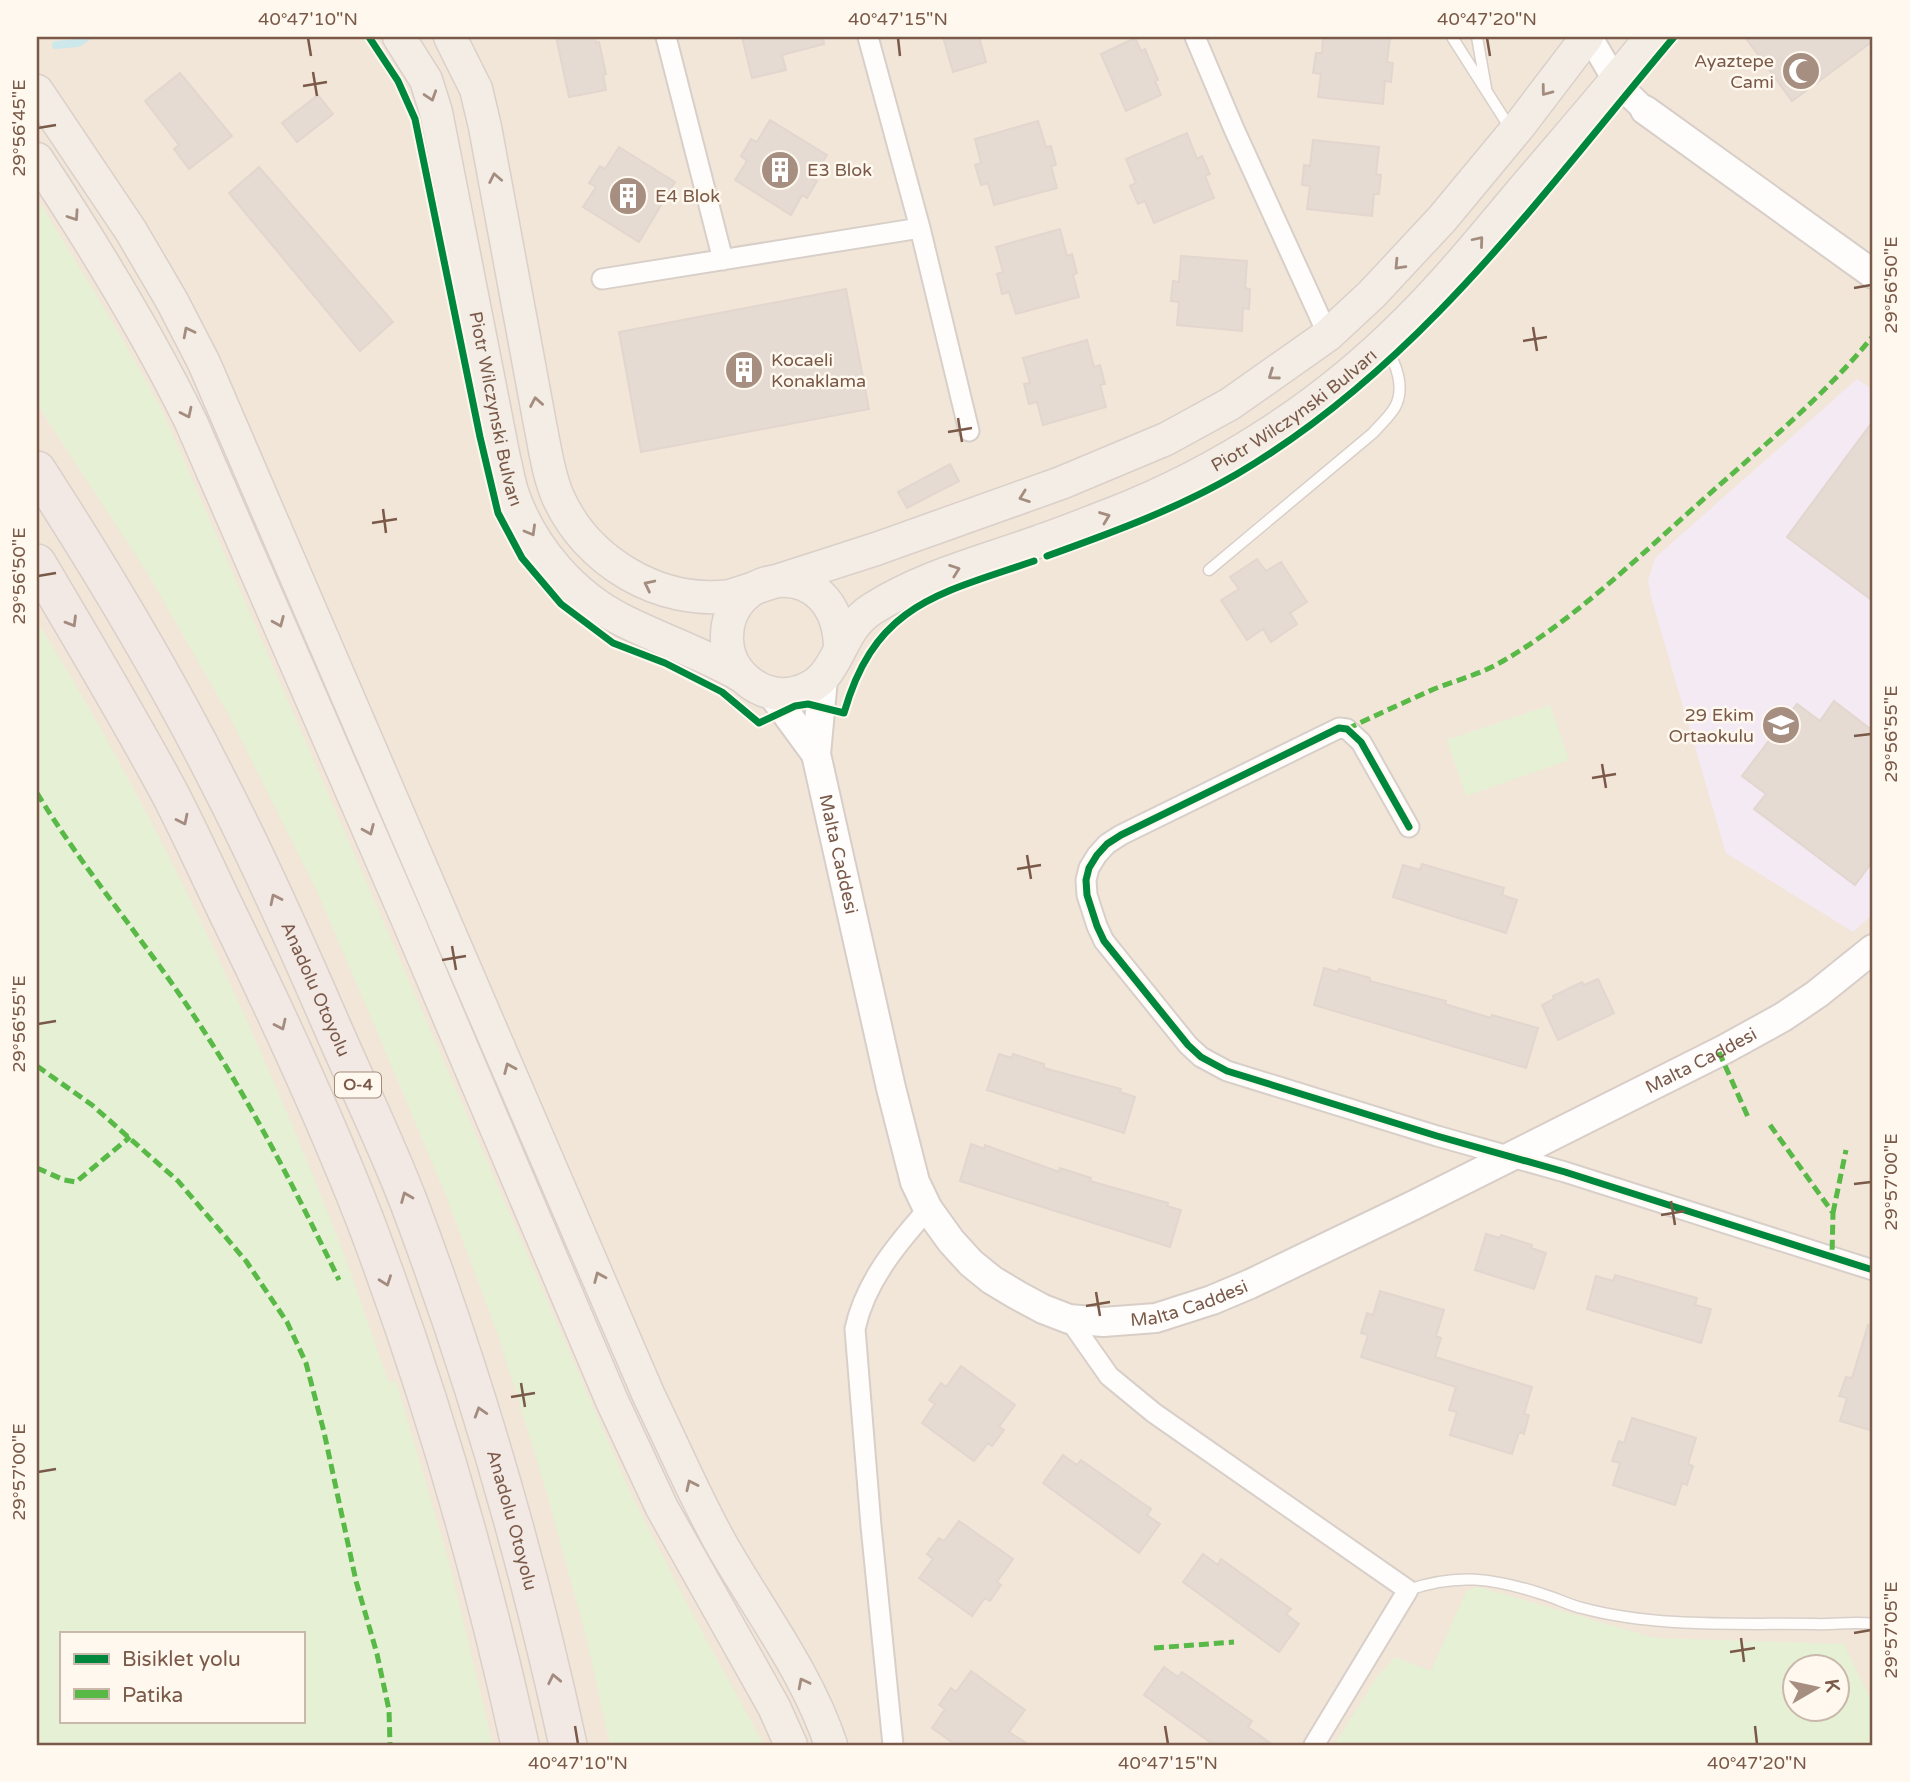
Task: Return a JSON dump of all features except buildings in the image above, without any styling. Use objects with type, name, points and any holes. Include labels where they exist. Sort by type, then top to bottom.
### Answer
[{"type":"highway","name":"Anadolu Otoyolu","points":[[37,470],[140,641],[216,777],[291,932],[408,1202],[460,1349],[505,1493],[542,1626],[568,1745]]},
{"type":"highway","name":"O-4","points":[[37,563],[110,685],[170,794],[303,1072],[364,1219],[417,1366],[460,1508],[495,1635],[520,1745]]},
{"type":"main road","name":"Piotr Wilczynski Bulvarı","points":[[399,37],[426,80],[436,112],[504,458],[513,495],[527,526],[568,582],[594,603],[623,621],[711,659],[755,687],[772,694]]},
{"type":"main road","name":"Piotr Wilczynski Bulvarı","points":[[450,37],[476,89],[540,424],[559,499],[578,528],[600,553],[627,574],[659,590],[685,596],[715,598],[730,596],[908,538],[1026,496],[1119,460],[1199,422],[1230,404],[1328,335],[1372,294],[1442,219],[1588,37]]},
{"type":"main road","name":"Piotr Wilczynski Bulvarı","points":[[823,679],[834,664],[851,627],[867,612],[913,585],[1129,508],[1207,471],[1325,394],[1383,345],[1448,277],[1616,82],[1651,37]]},
{"type":"main road","points":[[37,91],[131,231],[204,363],[649,1396],[707,1517],[797,1671],[823,1721],[831,1745]]},
{"type":"main road","points":[[1645,110],[1873,274]]},
{"type":"main road","points":[[37,159],[125,295],[191,422],[404,910],[612,1401],[662,1508],[774,1707],[791,1745]]},
{"type":"main road","name":"Piotr Wilczynski Bulvarı","points":[[740,675],[731,659],[726,641],[728,623],[736,606],[749,592],[766,583],[785,580],[804,584],[820,594],[833,609],[839,627],[840,646]]},
{"type":"main road","points":[[772,694],[790,694],[808,689],[823,679]]},
{"type":"main road","name":"Malta Caddesi","points":[[823,679],[816,754],[915,1182],[928,1209],[951,1241],[992,1280],[1043,1310],[1069,1319],[1103,1322],[1156,1318],[1212,1300],[1414,1205],[1752,1035],[1817,993],[1873,948]]},
{"type":"main road","name":"Malta Caddesi","points":[[772,694],[816,754]]},
{"type":"street","points":[[666,37],[723,260]]},
{"type":"street","points":[[868,37],[920,228],[969,431]]},
{"type":"street","points":[[1195,37],[1248,162],[1328,335]]},
{"type":"street","points":[[1588,37],[1616,82],[1645,110]]},
{"type":"street","points":[[602,279],[920,228]]},
{"type":"street","points":[[1409,827],[1361,741],[1347,729],[1339,728],[1107,844],[1093,862],[1086,880],[1087,895],[1104,941],[1188,1045],[1211,1064],[1873,1269]]},
{"type":"street","points":[[893,1745],[855,1329],[859,1311],[872,1285],[900,1242],[928,1209]]},
{"type":"street","points":[[1069,1319],[1109,1376],[1154,1413],[1408,1590],[1314,1745]]},
{"type":"lane","points":[[1452,37],[1513,133]]},
{"type":"lane","points":[[1477,37],[1487,92]]},
{"type":"lane","points":[[1209,570],[1373,433],[1395,407],[1399,396],[1399,378],[1392,358],[1383,345]]},
{"type":"lane","points":[[1408,1590],[1455,1578],[1484,1580],[1539,1593],[1582,1608],[1683,1623],[1873,1624]]},
{"type":"shaded area","points":[[37,37],[1873,37],[1873,1745],[37,1745]]},
{"type":"shaded area","name":"29 Ekim Ortaokulu","points":[[1857,379],[1873,390],[1873,914],[1853,932],[1726,853],[1648,581],[1655,558]]},
{"type":"green space","points":[[37,198],[118,331],[163,412],[630,1492],[689,1608],[764,1745],[610,1745],[587,1640],[546,1490],[499,1338],[447,1198],[373,1022],[315,887],[229,715],[148,574],[37,404]]},
{"type":"green space","points":[[37,621],[161,840],[234,992],[301,1145],[340,1243],[389,1383],[396,1381],[449,1562],[493,1745],[37,1745]]},
{"type":"green space","points":[[1550,705],[1569,760],[1466,796],[1447,740]]},
{"type":"green space","points":[[1479,1587],[1655,1638],[1844,1644],[1848,1652],[1780,1652],[1780,1722],[1850,1722],[1850,1657],[1873,1705],[1873,1745],[1334,1745],[1377,1677],[1395,1657],[1431,1671],[1467,1590]]},
{"type":"waterway","points":[[56,45],[78,43],[87,37]]},
{"type":"marked path","points":[[1347,729],[1434,689],[1495,666],[1555,627],[1788,424],[1873,336]]},
{"type":"marked path","points":[[37,793],[75,851],[177,990],[236,1082],[339,1280]]},
{"type":"marked path","points":[[1719,1052],[1748,1117]]},
{"type":"marked path","points":[[37,1066],[92,1105],[178,1181],[246,1261],[287,1322],[306,1363],[324,1432],[356,1581],[377,1654],[389,1710],[390,1745]]},
{"type":"marked path","points":[[1770,1125],[1833,1213],[1832,1256]]},
{"type":"marked path","points":[[37,1168],[64,1180],[76,1182],[130,1137]]},
{"type":"marked path","points":[[1833,1213],[1846,1150]]},
{"type":"marked path","points":[[1154,1648],[1234,1642]]},
{"type":"cycle path","points":[[369,37],[398,81],[415,119],[498,513],[522,558],[561,604],[613,643],[665,663],[722,692],[759,723],[795,706],[808,704],[844,713],[857,677],[873,648],[892,626],[915,608],[940,595],[1034,561]]},
{"type":"cycle path","points":[[1047,556],[1144,520],[1214,487],[1302,431],[1363,383],[1420,331],[1474,275],[1674,37]]},
{"type":"cycle path","points":[[1409,827],[1361,742],[1347,729],[1339,728],[1107,844],[1089,868],[1086,880],[1087,895],[1104,941],[1188,1045],[1201,1057],[1227,1071],[1437,1136],[1565,1172],[1873,1270]]},
{"type":"place","name":"Ayaztepe Cami","points":[[1801,71]]},
{"type":"place","name":"E3 Blok","points":[[780,170]]},
{"type":"place","name":"E4 Blok","points":[[628,196]]},
{"type":"place","name":"Kocaeli Konaklama","points":[[744,370]]},
{"type":"place","name":"29 Ekim Ortaokulu","points":[[1781,725]]}]
